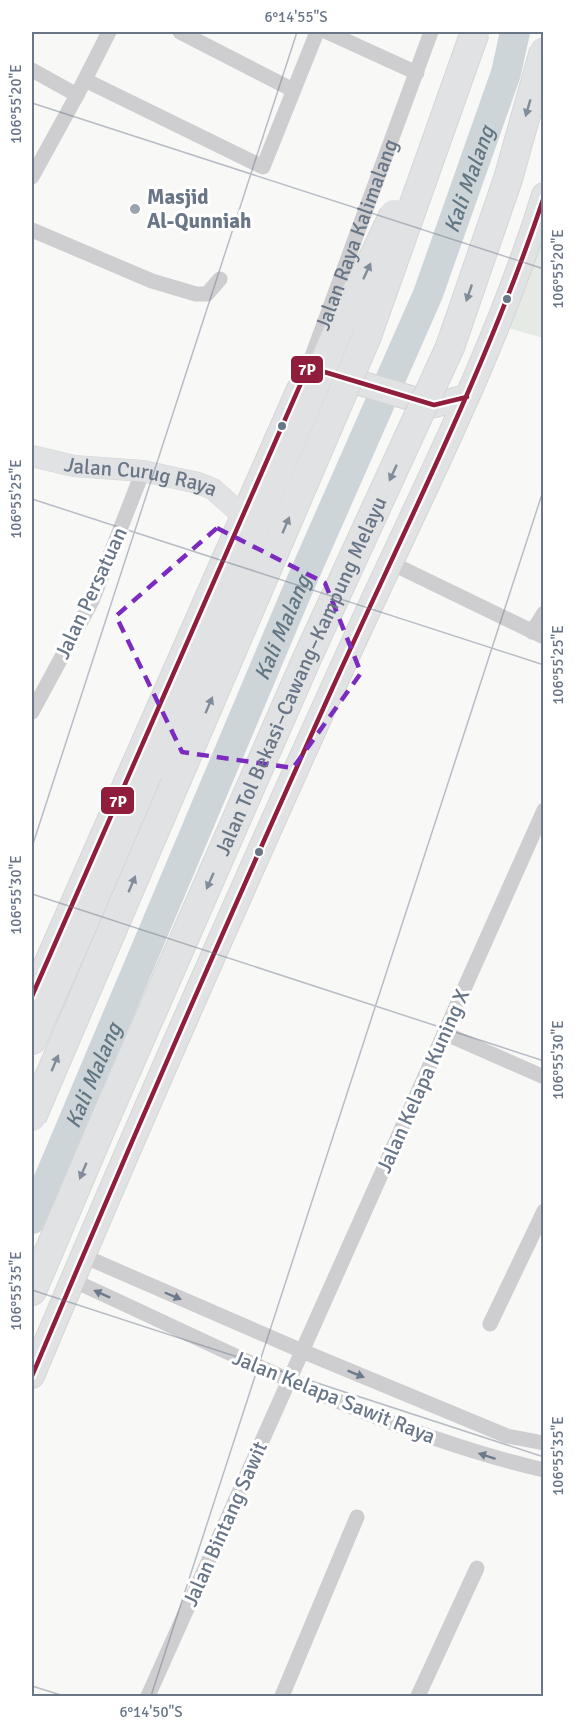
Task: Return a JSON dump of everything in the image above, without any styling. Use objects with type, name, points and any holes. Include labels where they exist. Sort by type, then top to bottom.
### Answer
[{"type":"highway","points":[[32,1117],[368,336],[475,32]]},
{"type":"highway","name":"Jalan Tol Bekasi–Cawang–Kampung Melayu","points":[[32,1291],[308,656],[450,347],[508,179],[543,51]]},
{"type":"highway","points":[[32,1040],[152,768],[338,331],[464,66]]},
{"type":"main road","points":[[32,1376],[81,1255],[287,789],[468,397],[508,298],[543,195]]},
{"type":"main road","points":[[308,367],[431,404],[468,397]]},
{"type":"main road","name":"Jalan Raya Kalimalang","points":[[32,996],[308,367]]},
{"type":"main road","points":[[431,404],[453,430]]},
{"type":"street","points":[[32,177],[109,32]]},
{"type":"street","points":[[180,32],[293,90]]},
{"type":"street","points":[[85,80],[263,167],[317,32]]},
{"type":"street","points":[[327,32],[417,73]]},
{"type":"street","name":"Jalan Raya Kalimalang","points":[[308,367],[431,32]]},
{"type":"street","points":[[32,70],[77,95]]},
{"type":"street","points":[[32,230],[174,289],[207,294],[220,279]]},
{"type":"street","name":"Jalan Curug Raya","points":[[32,456],[74,466],[143,471],[207,486],[242,515]]},
{"type":"street","name":"Jalan Persatuan","points":[[32,712],[92,601],[143,471]]},
{"type":"street","points":[[391,563],[538,635],[543,613]]},
{"type":"street","name":"Jalan Kelapa Kuning X","points":[[302,1352],[543,810]]},
{"type":"street","points":[[444,1033],[543,1077]]},
{"type":"street","points":[[490,1324],[543,1211]]},
{"type":"street","name":"Jalan Kelapa Sawit Raya","points":[[81,1255],[302,1352],[507,1436],[543,1443]]},
{"type":"street","name":"Jalan Kelapa Sawit Raya","points":[[72,1280],[288,1382],[404,1429],[498,1460],[543,1470]]},
{"type":"street","points":[[130,1307],[140,1282]]},
{"type":"street","name":"Jalan Bintang Sawit","points":[[147,1696],[302,1352]]},
{"type":"street","points":[[282,1696],[357,1517]]},
{"type":"street","points":[[418,1696],[477,1569]]},
{"type":"highlighted area","points":[[217,528],[325,583],[361,673],[293,768],[182,752],[116,616]]},
{"type":"shaded area","points":[[543,193],[543,338],[497,325]]},
{"type":"waterway","name":"Kali Malang","points":[[32,1219],[298,589],[428,294],[506,73],[515,32]]},
{"type":"transit line","name":"7P","points":[[32,1376],[255,860],[471,384],[522,260],[544,197]]},
{"type":"transit line","name":"7P","points":[[32,996],[308,367],[434,405],[467,397]]},
{"type":"place","name":"Masjid Al-Qunniah","points":[[135,209]]}]
